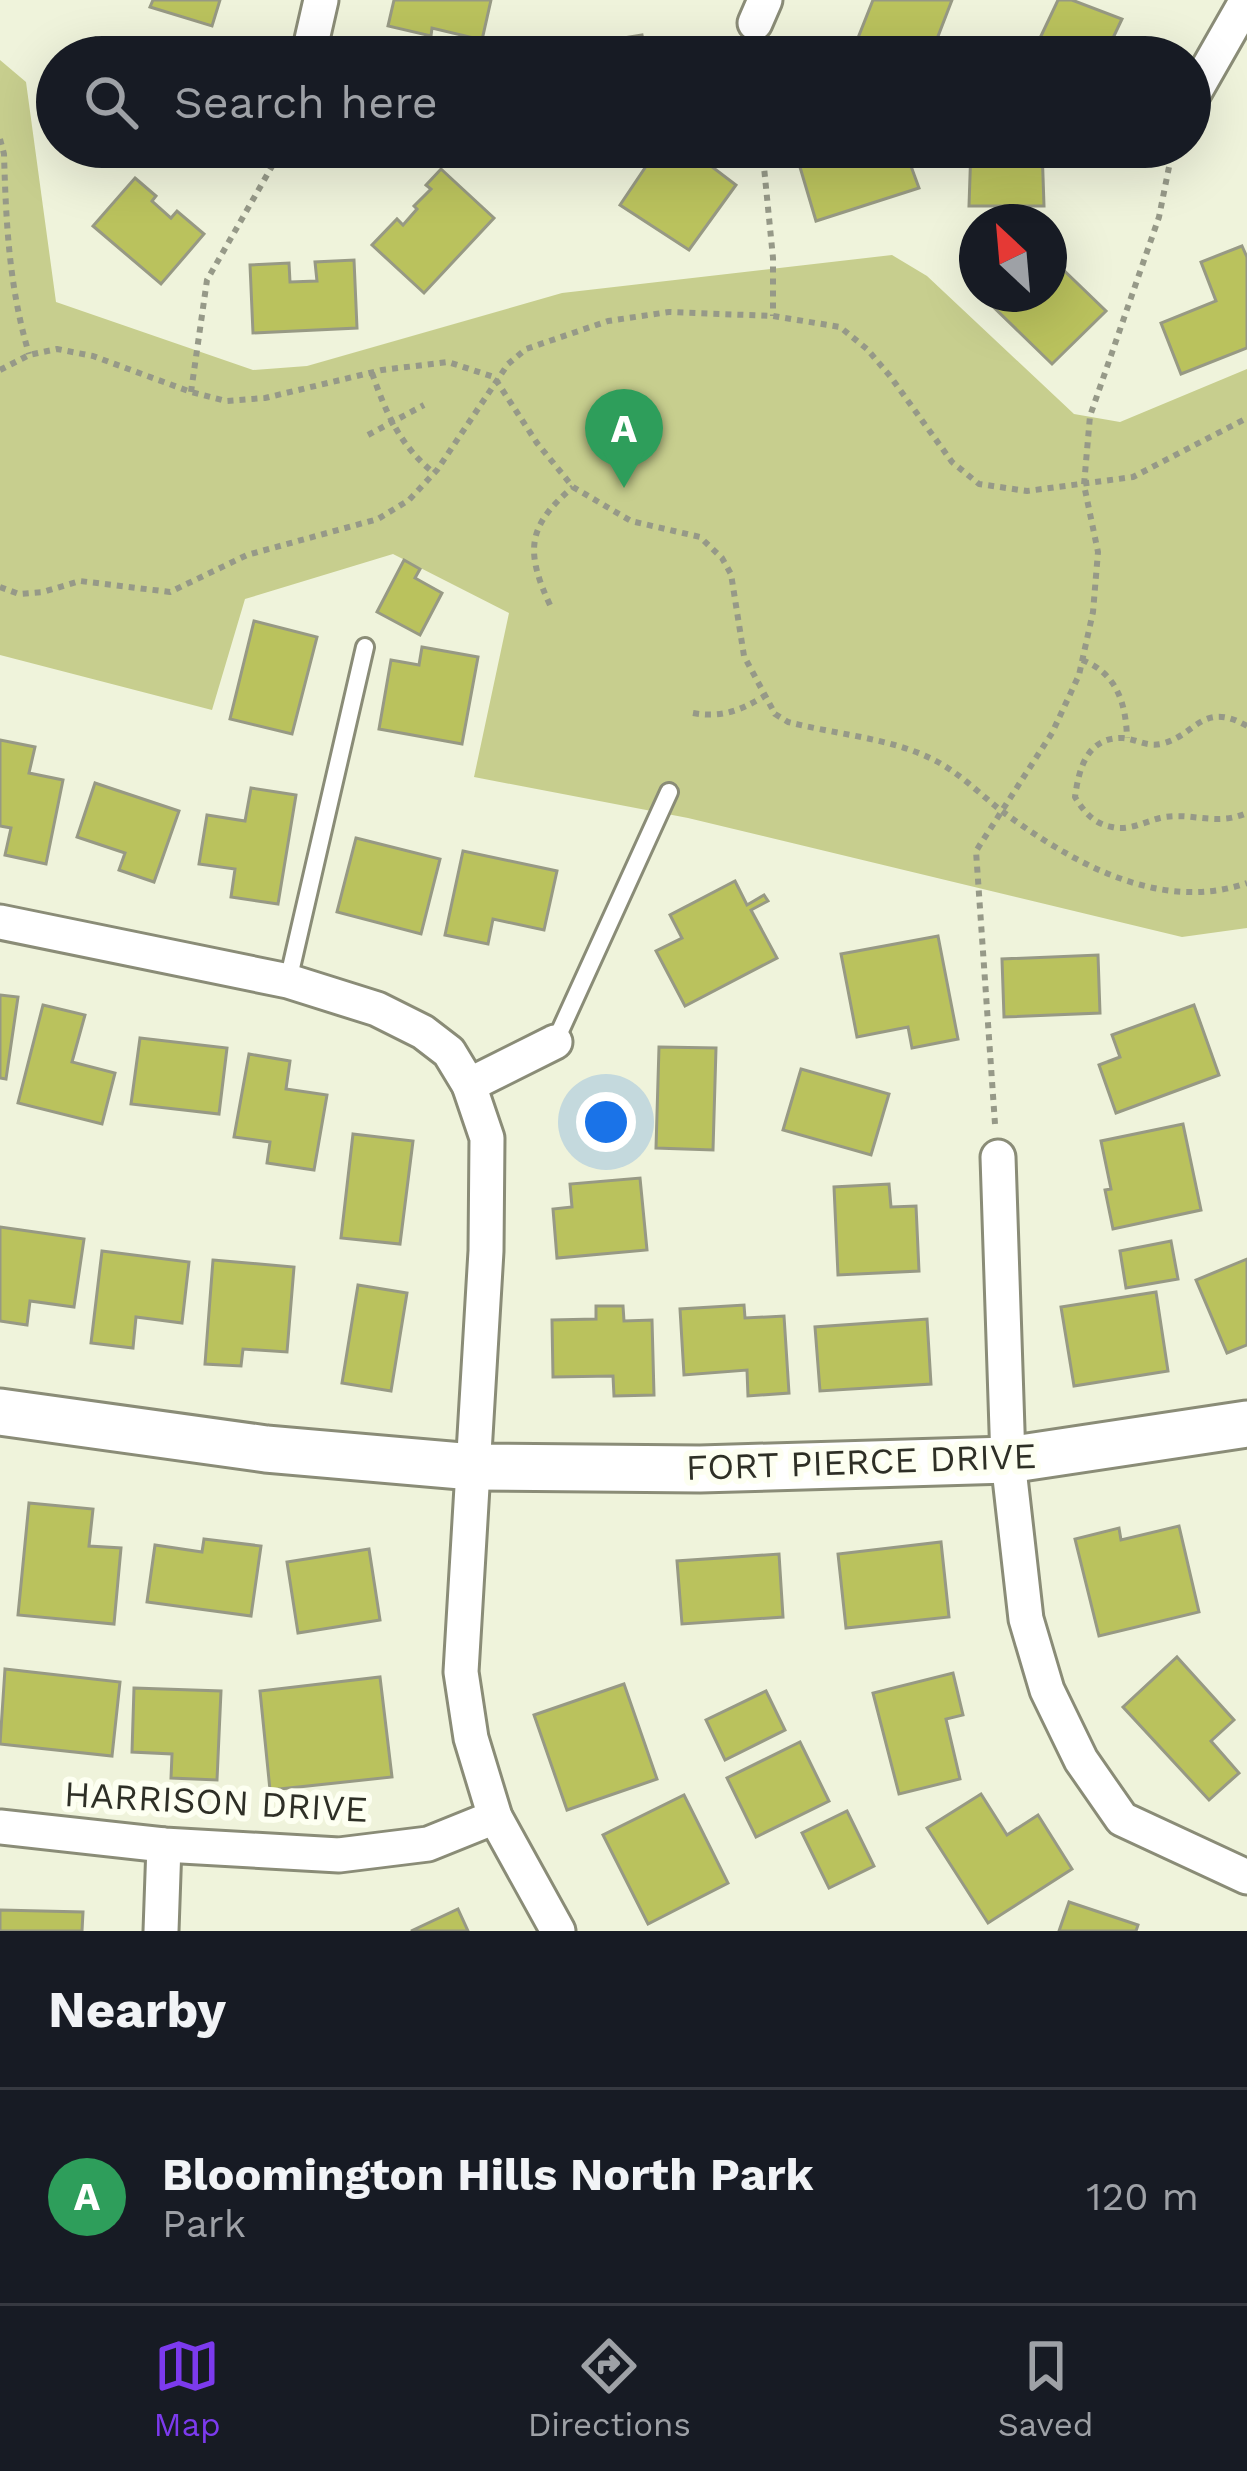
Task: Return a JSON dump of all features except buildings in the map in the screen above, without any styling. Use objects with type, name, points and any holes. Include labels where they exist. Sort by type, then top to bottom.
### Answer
[{"type":"street","points":[[313,36],[321,0]]},
{"type":"street","points":[[1211,62],[1246,0]]},
{"type":"street","points":[[0,922],[288,981],[377,1009],[423,1032],[449,1052],[470,1085],[487,1138],[486,1251],[460,1672],[471,1738],[495,1816],[558,1931]]},
{"type":"street","points":[[470,1085],[555,1042]]},
{"type":"street","points":[[998,1157],[1008,1460],[1026,1619],[1047,1690],[1081,1760],[1122,1819],[1247,1877]]},
{"type":"street","name":"FORT PIERCE DRIVE","points":[[0,1412],[266,1449],[473,1467],[700,1468],[1008,1460],[1247,1424]]},
{"type":"street","name":"HARRISON DRIVE","points":[[0,1827],[164,1845],[338,1855],[428,1844],[495,1816]]},
{"type":"street","points":[[161,1931],[164,1845]]},
{"type":"lane","points":[[288,981],[365,647]]},
{"type":"lane","points":[[555,1042],[669,792]]},
{"type":"path","points":[[0,139],[7,250],[14,302],[29,356]]},
{"type":"path","points":[[191,392],[207,280],[271,168]]},
{"type":"path","points":[[764,168],[773,316]]},
{"type":"path","points":[[998,1157],[976,851],[1052,733],[1082,660],[1093,612],[1098,552],[1084,485],[1090,416],[1159,217],[1169,168]]},
{"type":"path","points":[[0,587],[19,594],[80,581],[170,592],[247,556],[378,519],[409,500],[434,473],[508,364],[526,349],[608,321],[669,313],[773,316],[840,327],[890,376],[952,462],[979,484],[1027,491],[1133,477],[1247,418]]},
{"type":"path","points":[[0,370],[57,349],[93,356],[226,401],[265,398],[372,373],[448,362],[498,380],[537,443],[573,488],[632,521],[700,537],[722,558],[731,574],[744,656],[775,714],[788,722],[932,759],[1082,864],[1126,881],[1172,890],[1222,892],[1247,884]]},
{"type":"path","points":[[372,373],[390,423],[414,457],[434,473]]},
{"type":"path","points":[[368,435],[424,405]]},
{"type":"path","points":[[550,605],[536,574],[533,539],[546,510],[573,488]]},
{"type":"path","points":[[1082,660],[1097,665],[1110,678],[1126,715],[1127,738]]},
{"type":"path","points":[[693,713],[715,717],[742,710],[764,696]]},
{"type":"path","points":[[1247,726],[1222,716],[1198,721],[1166,743],[1152,746],[1127,738],[1102,742],[1087,753],[1078,772],[1075,797],[1087,816],[1113,828],[1163,817],[1228,822],[1247,813]]},
{"type":"green space","points":[[0,60],[26,82],[56,302],[253,370],[307,366],[562,293],[892,255],[927,276],[959,306],[959,312],[965,312],[1074,414],[1120,422],[1247,369],[1247,928],[1182,937],[688,818],[474,777],[509,613],[393,554],[245,599],[212,710],[0,655]]},
{"type":"place","name":"Bloomington Hills North Park","points":[[624,488]]}]
